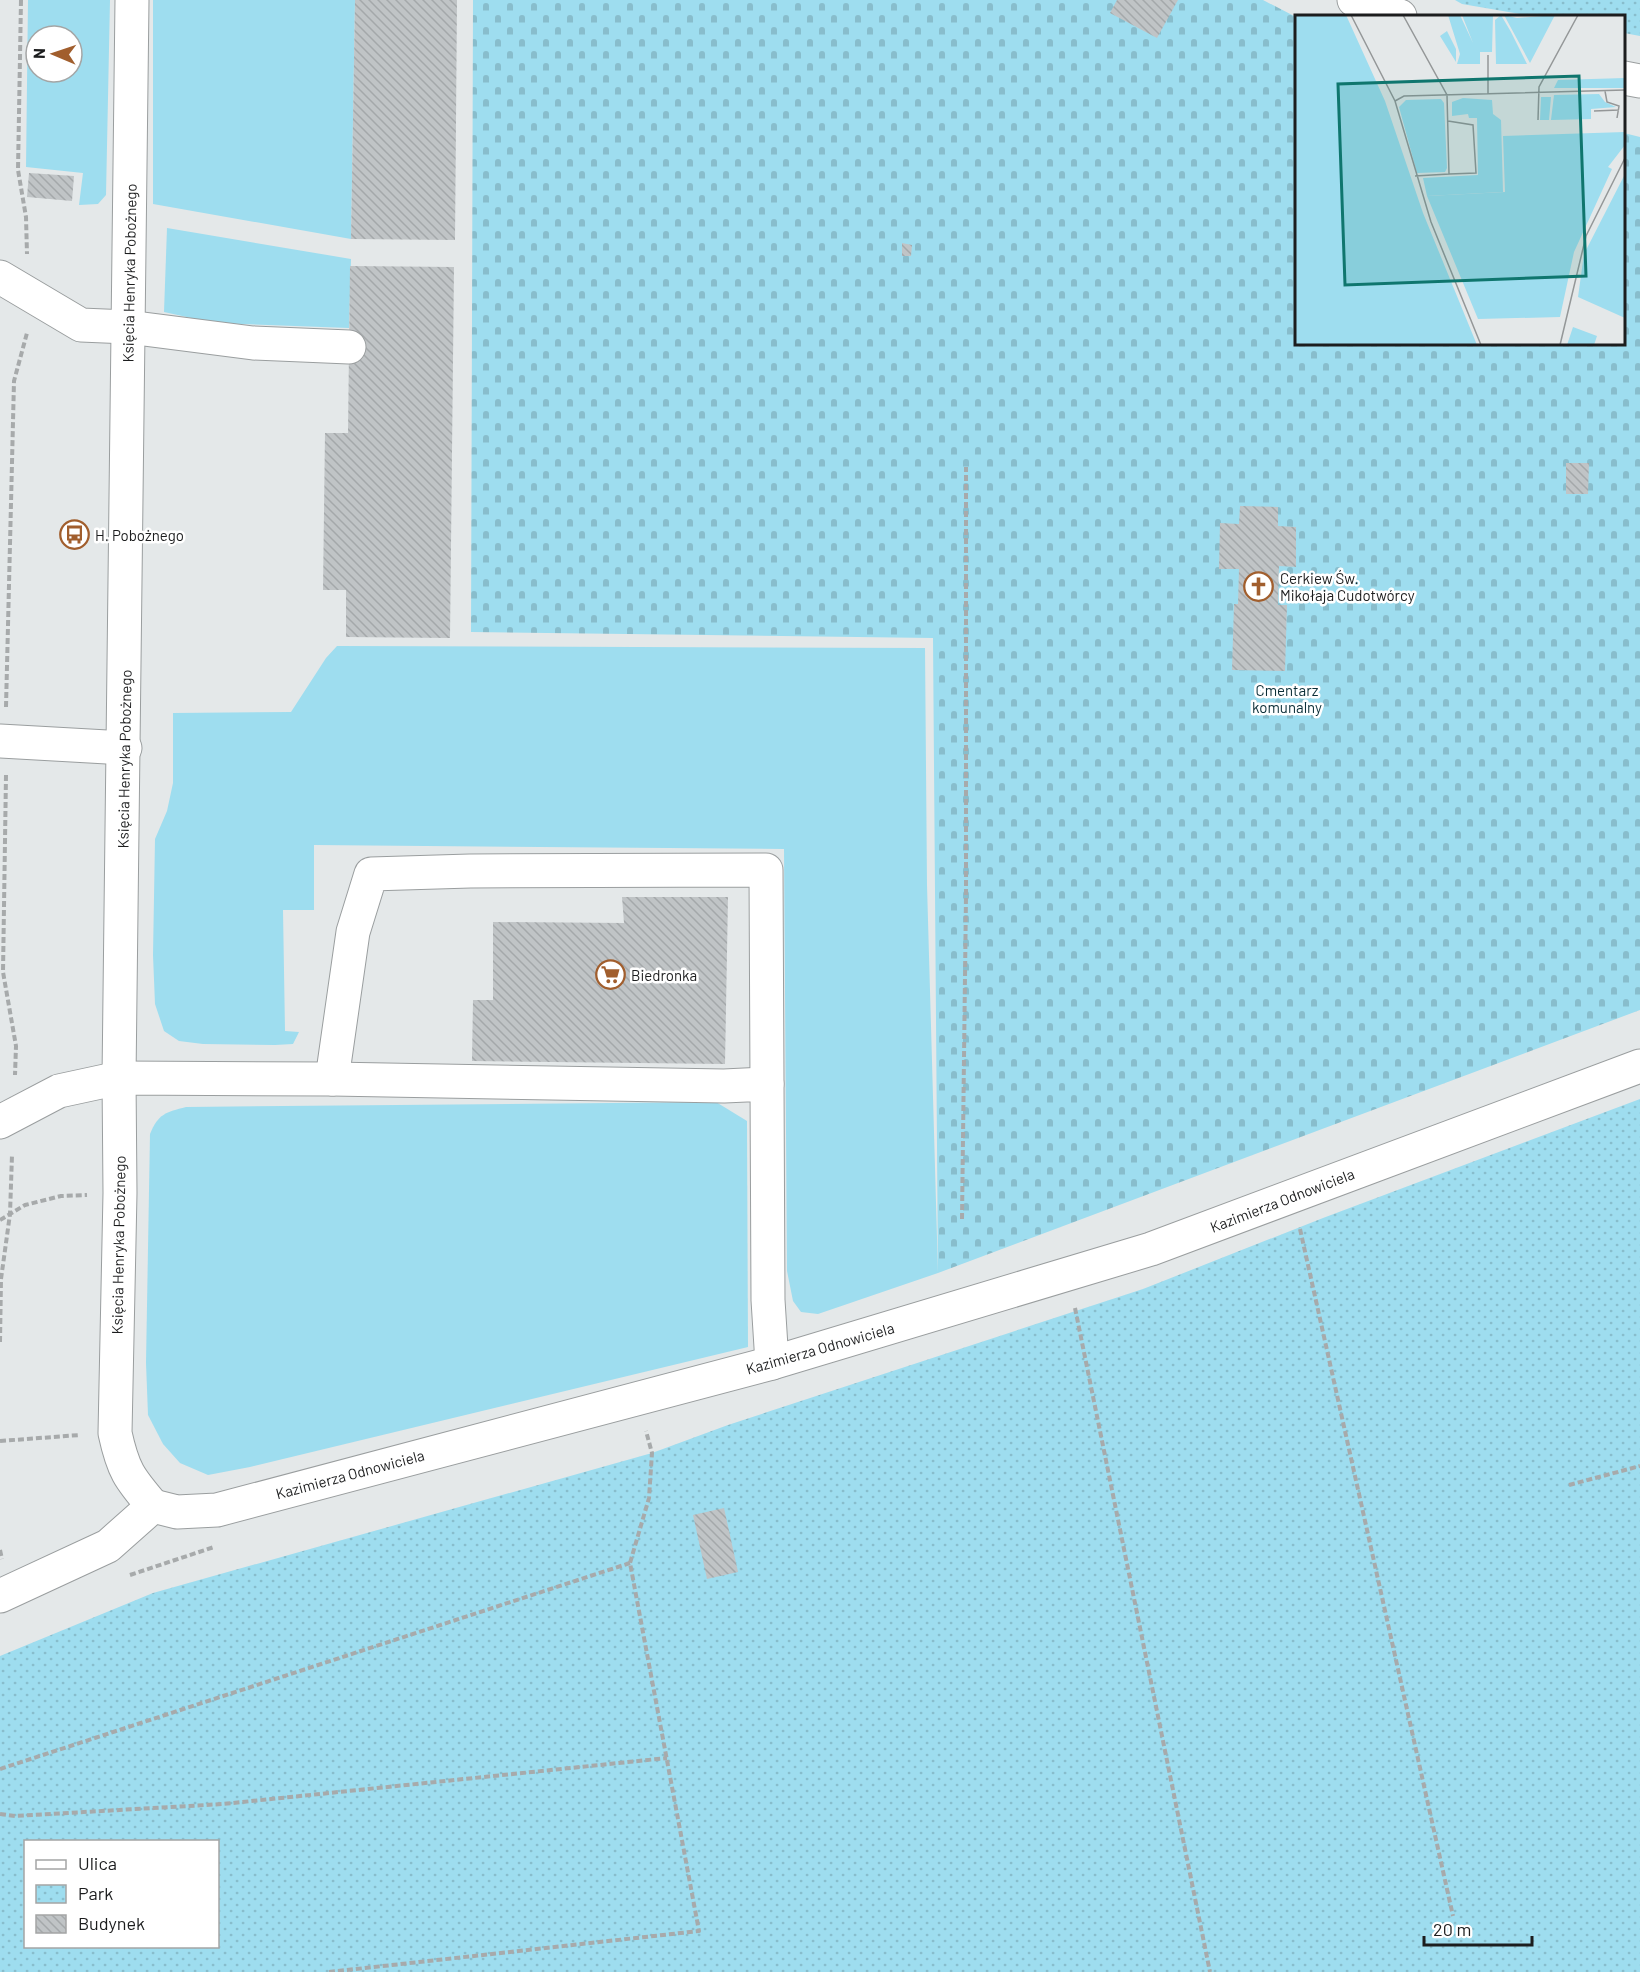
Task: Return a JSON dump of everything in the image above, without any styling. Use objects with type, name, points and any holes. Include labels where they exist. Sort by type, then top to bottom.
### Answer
[{"type":"street","name":"Księcia Henryka Pobożnego","points":[[132,0],[125,748],[119,1078],[120,1194],[114,1433],[121,1460],[131,1481],[153,1506]]},
{"type":"street","points":[[1354,0],[1397,15]]},
{"type":"street","points":[[1625,78],[1640,81]]},
{"type":"street","points":[[0,277],[81,325],[128,327],[253,343],[349,347]]},
{"type":"street","points":[[3,741],[125,748]]},
{"type":"street","points":[[332,1079],[353,932],[371,874],[470,871],[766,870],[768,1300],[772,1363]]},
{"type":"street","name":"Kazimierza Odnowiciela","points":[[153,1506],[177,1512],[217,1510],[772,1363],[1151,1249],[1640,1066]]},
{"type":"street","points":[[7,1119],[59,1091],[119,1078],[332,1079],[724,1086],[767,1084]]},
{"type":"street","points":[[0,1596],[108,1546],[153,1506]]},
{"type":"path","points":[[0,1342],[1,1279],[10,1214],[7,1119],[16,1046],[3,972],[3,741],[14,381],[30,323],[26,217],[18,170],[21,0]]},
{"type":"path","points":[[962,1219],[966,896],[966,466]]},
{"type":"path","points":[[0,1220],[25,1205],[61,1196],[120,1194]]},
{"type":"path","points":[[1299,1227],[1453,1916]]},
{"type":"path","points":[[1075,1307],[1210,1972]]},
{"type":"path","points":[[329,1972],[699,1932],[630,1563],[650,1498],[652,1453],[645,1427]]},
{"type":"path","points":[[0,1441],[114,1433]]},
{"type":"path","points":[[1569,1485],[1640,1466]]},
{"type":"path","points":[[0,1769],[630,1563]]},
{"type":"path","points":[[0,1814],[15,1816],[224,1804],[667,1758]]},
{"type":"green space","points":[[28,0],[110,0],[106,195],[98,204],[79,205],[83,173],[26,167],[27,84],[84,84],[84,24],[28,24]]},
{"type":"green space","points":[[153,0],[355,0],[351,239],[153,204]]},
{"type":"green space","name":"Cmentarz komunalny","points":[[473,0],[1263,0],[1295,16],[1295,345],[1625,345],[1625,133],[1640,137],[1640,1010],[938,1273],[933,638],[471,632]]},
{"type":"green space","points":[[1455,0],[1640,0],[1640,36],[1625,33],[1625,15],[1526,15],[1462,4]]},
{"type":"green space","points":[[167,228],[351,259],[349,328],[214,323],[164,312]]},
{"type":"green space","points":[[337,646],[925,648],[927,885],[938,1273],[818,1314],[801,1312],[793,1301],[787,1271],[784,849],[314,845],[314,910],[283,910],[285,1031],[299,1032],[293,1044],[203,1044],[179,1041],[164,1031],[155,1004],[153,955],[155,839],[167,811],[173,783],[173,713],[291,712],[326,658]]},
{"type":"green space","points":[[1640,1099],[1640,1972],[0,1972],[0,1656],[153,1593],[652,1453],[728,1425],[1143,1289],[1323,1218]]},
{"type":"green space","points":[[716,1102],[747,1121],[748,1347],[250,1467],[208,1475],[180,1463],[163,1444],[148,1415],[146,1363],[150,1134],[156,1122],[164,1115],[186,1107]]},
{"type":"building","points":[[355,0],[457,0],[455,240],[351,239]]},
{"type":"building","points":[[1117,0],[1178,0],[1157,38],[1110,13]]},
{"type":"building","points":[[29,173],[74,176],[72,201],[27,197]]},
{"type":"building","points":[[902,243],[912,245],[911,256],[902,256]]},
{"type":"building","points":[[350,266],[454,267],[450,638],[346,637],[346,590],[323,590],[325,433],[348,433]]},
{"type":"building","points":[[1566,463],[1589,463],[1588,494],[1566,494]]},
{"type":"building","name":"Cerkiew Św. Mikołaja Cudotwórcy","points":[[1240,506],[1278,507],[1278,526],[1296,527],[1296,567],[1279,566],[1278,605],[1287,605],[1285,671],[1232,670],[1234,604],[1238,604],[1239,569],[1219,569],[1220,523],[1239,524]]},
{"type":"building","name":"Biedronka","points":[[622,897],[728,897],[725,1064],[472,1061],[473,1000],[493,1000],[493,922],[624,923]]},
{"type":"building","points":[[724,1508],[738,1572],[707,1579],[693,1515]]},
{"type":"place","name":"H. Pobożnego","points":[[74,535]]},
{"type":"place","name":"Cerkiew Św. Mikołaja Cudotwórcy","points":[[1259,587]]},
{"type":"place","name":"Biedronka","points":[[610,975]]}]
